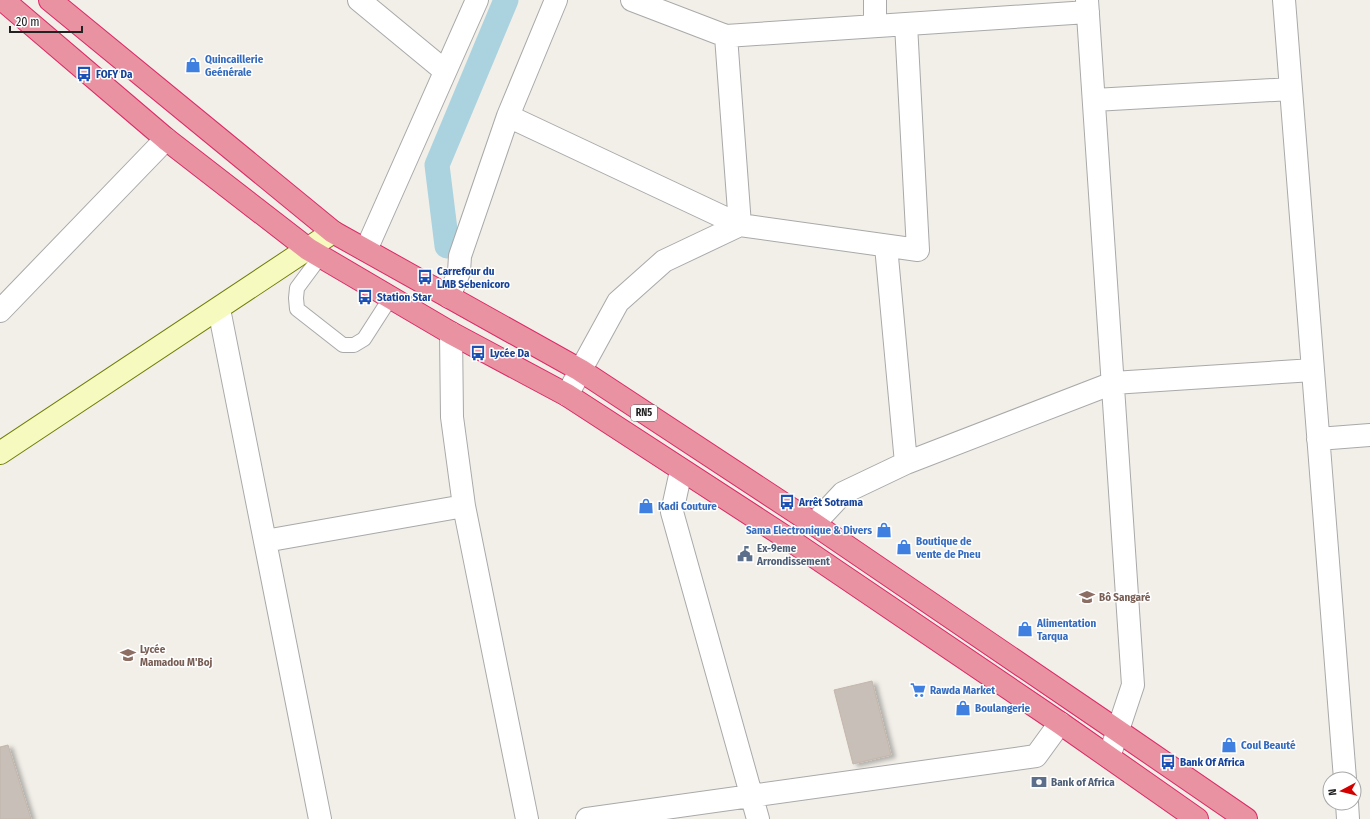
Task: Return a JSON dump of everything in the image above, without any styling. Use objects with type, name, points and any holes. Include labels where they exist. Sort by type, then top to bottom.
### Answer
[{"type":"highway","name":"RN5","points":[[3,0],[166,139],[314,253],[451,333],[567,395],[681,471],[796,544],[1060,723],[1197,819]]},
{"type":"highway","name":"RN5","points":[[50,0],[333,232],[580,370],[814,524],[1246,819]]},
{"type":"street","points":[[359,0],[445,71]]},
{"type":"street","points":[[366,250],[477,0]]},
{"type":"street","points":[[449,297],[459,272],[460,256],[508,116],[556,0]]},
{"type":"street","points":[[632,0],[726,36],[906,24],[1088,6],[1133,685],[1109,757]]},
{"type":"street","points":[[875,0],[875,26]]},
{"type":"street","points":[[1284,0],[1344,771]]},
{"type":"street","points":[[508,116],[740,225],[918,250],[906,24]]},
{"type":"street","points":[[726,36],[740,225]]},
{"type":"street","points":[[1094,100],[1291,89]]},
{"type":"street","points":[[0,311],[166,139]]},
{"type":"street","points":[[567,395],[618,302],[664,261],[740,225]]},
{"type":"street","points":[[0,454],[219,309],[314,253],[333,232]]},
{"type":"street","points":[[886,246],[906,463]]},
{"type":"street","points":[[219,309],[320,819]]},
{"type":"street","points":[[451,333],[452,417],[464,506],[527,819]]},
{"type":"street","points":[[814,524],[843,493],[906,463],[1113,383],[1313,370]]},
{"type":"street","points":[[1318,439],[1370,434]]},
{"type":"street","points":[[681,471],[672,512],[758,819]]},
{"type":"street","points":[[265,541],[464,506]]},
{"type":"street","points":[[587,819],[1036,756],[1060,723]]},
{"type":"lane","points":[[314,253],[297,288],[297,309],[343,345],[354,345],[364,338],[391,297]]},
{"type":"building","points":[[872,681],[891,755],[853,764],[834,690]]},
{"type":"building","points":[[8,745],[31,819],[0,819],[0,747]]},
{"type":"waterway","points":[[447,246],[437,165],[506,0]]},
{"type":"place","name":"Quincaillerie Geénérale","points":[[193,65]]},
{"type":"place","name":"FOFY Da","points":[[84,74]]},
{"type":"place","name":"Carrefour du LMB Sebenicoro","points":[[425,277]]},
{"type":"place","name":"Station Star","points":[[365,297]]},
{"type":"place","name":"Lycée Da","points":[[478,353]]},
{"type":"place","name":"Arrêt Sotrama","points":[[787,502]]},
{"type":"place","name":"Kadi Couture","points":[[646,506]]},
{"type":"place","name":"Sama Electronique & Divers","points":[[884,530]]},
{"type":"place","name":"Boutique de vente de Pneu","points":[[904,547]]},
{"type":"place","name":"Ex-9eme Arrondissement","points":[[745,554]]},
{"type":"place","name":"Bô Sangaré","points":[[1087,597]]},
{"type":"place","name":"Alimentation Tarqua","points":[[1025,629]]},
{"type":"place","name":"Lycée Mamadou M'Boj","points":[[128,655]]},
{"type":"place","name":"Rawda Market","points":[[918,690]]},
{"type":"place","name":"Boulangerie","points":[[963,708]]},
{"type":"place","name":"Coul Beauté","points":[[1229,745]]},
{"type":"place","name":"Bank Of Africa","points":[[1168,762]]},
{"type":"place","name":"Bank of Africa","points":[[1039,782]]}]
